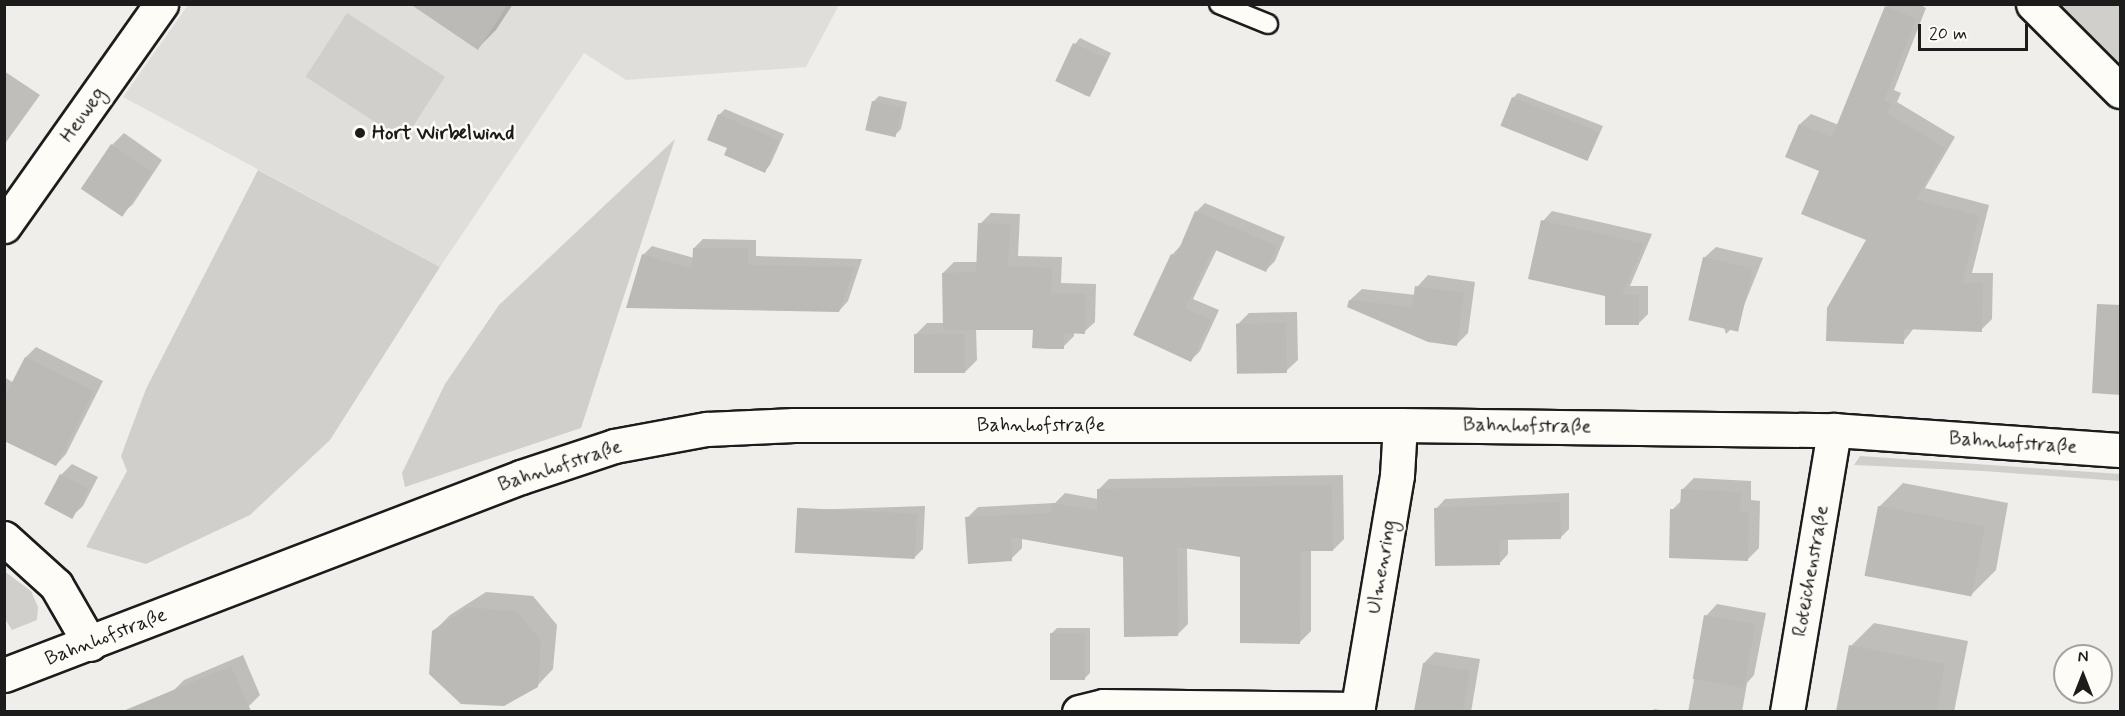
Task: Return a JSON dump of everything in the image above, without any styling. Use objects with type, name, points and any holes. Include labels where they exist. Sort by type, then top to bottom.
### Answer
[{"type":"street","name":"Heuweg","points":[[4,226],[161,4]]},
{"type":"street","points":[[2033,4],[2121,91]]},
{"type":"street","name":"Bahnhofstraße","points":[[4,675],[90,644],[520,477],[614,446],[707,429],[794,425],[1400,425],[1834,430],[2121,450]]},
{"type":"street","name":"Ulmenring","points":[[1079,711],[1103,706],[1358,710],[1397,475],[1400,425]]},
{"type":"street","name":"Roteichenstraße","points":[[1786,711],[1834,430]]},
{"type":"street","points":[[4,538],[56,585],[90,644]]},
{"type":"lane","points":[[1219,4],[1268,24]]},
{"type":"shaded area","name":"Hort Wirbelwind","points":[[188,5],[839,5],[806,67],[626,80],[584,53],[440,267],[123,97]]},
{"type":"shaded area","points":[[2059,5],[2120,5],[2120,64],[2065,10]]},
{"type":"shaded area","points":[[347,13],[445,77],[404,140],[306,77]]},
{"type":"shaded area","points":[[675,139],[581,428],[405,487],[402,473],[445,384],[499,305]]},
{"type":"shaded area","points":[[258,170],[440,267],[330,440],[250,515],[146,564],[86,547],[127,471],[121,456],[146,389]]},
{"type":"shaded area","points":[[1860,456],[2120,474],[2120,481],[1854,465]]},
{"type":"shaded area","points":[[4,571],[31,591],[38,607],[37,620],[12,630],[5,619]]},
{"type":"building","points":[[410,4],[508,4],[478,50]]},
{"type":"building","points":[[1885,6],[1916,19],[1884,101],[1891,103],[1887,113],[1945,148],[1916,199],[1979,216],[1962,283],[1983,283],[1982,332],[1904,329],[1904,344],[1826,341],[1827,308],[1866,240],[1801,214],[1819,171],[1785,157],[1799,124],[1832,137]]},
{"type":"building","points":[[1073,43],[1107,59],[1090,97],[1055,81]]},
{"type":"building","points":[[1512,97],[1599,132],[1588,161],[1500,126]]},
{"type":"building","points":[[872,101],[902,108],[895,137],[865,130]]},
{"type":"building","points":[[718,114],[779,140],[765,173],[724,155],[727,148],[707,140]]},
{"type":"building","points":[[111,144],[152,172],[122,217],[81,189]]},
{"type":"building","points":[[1195,211],[1277,246],[1266,272],[1213,249],[1185,308],[1211,320],[1191,362],[1133,335],[1171,254],[1176,256]]},
{"type":"building","points":[[1541,220],[1644,244],[1622,295],[1639,295],[1639,325],[1605,325],[1605,296],[1528,279]]},
{"type":"building","points":[[978,223],[1010,224],[1008,266],[1052,268],[1051,293],[1086,294],[1085,334],[1064,333],[1064,349],[1049,349],[1032,348],[1033,330],[943,330],[942,273],[976,272]]},
{"type":"building","points":[[693,248],[748,248],[748,265],[855,267],[839,312],[626,308],[642,254],[692,269]]},
{"type":"building","points":[[1703,257],[1753,268],[1738,332],[1688,320]]},
{"type":"building","points":[[1415,286],[1464,293],[1457,346],[1428,342],[1347,307],[1349,300],[1412,307]]},
{"type":"building","points":[[2097,304],[2121,305],[2121,395],[2092,393]]},
{"type":"building","points":[[1286,323],[1287,373],[1237,374],[1236,324]]},
{"type":"building","points":[[914,334],[965,334],[965,373],[914,373]]},
{"type":"building","points":[[25,357],[94,391],[56,466],[4,441],[4,398]]},
{"type":"building","points":[[60,474],[88,489],[72,519],[44,504]]},
{"type":"building","points":[[1332,485],[1333,551],[1301,551],[1300,644],[1240,643],[1240,557],[1177,547],[1178,636],[1124,637],[1123,557],[1011,537],[1012,561],[968,564],[965,517],[1051,513],[1052,503],[1097,511],[1097,489]]},
{"type":"building","points":[[1681,489],[1741,492],[1740,511],[1749,512],[1748,561],[1669,558],[1670,509],[1680,509]]},
{"type":"building","points":[[1560,502],[1561,539],[1499,540],[1500,565],[1435,566],[1434,508]]},
{"type":"building","points":[[1878,506],[1985,527],[1971,596],[1864,576]]},
{"type":"building","points":[[797,508],[917,514],[915,559],[795,553]]},
{"type":"building","points":[[469,607],[517,612],[541,641],[538,687],[504,706],[461,704],[429,674],[432,631]]},
{"type":"building","points":[[1704,615],[1755,624],[1744,688],[1693,679]]},
{"type":"building","points":[[1050,633],[1085,633],[1085,680],[1050,680]]},
{"type":"building","points":[[1849,645],[1945,664],[1936,711],[1836,711]]},
{"type":"building","points":[[1423,663],[1470,671],[1463,711],[1414,711]]},
{"type":"building","points":[[231,666],[251,711],[123,711]]},
{"type":"place","name":"Hort Wirbelwind","points":[[360,133]]}]
